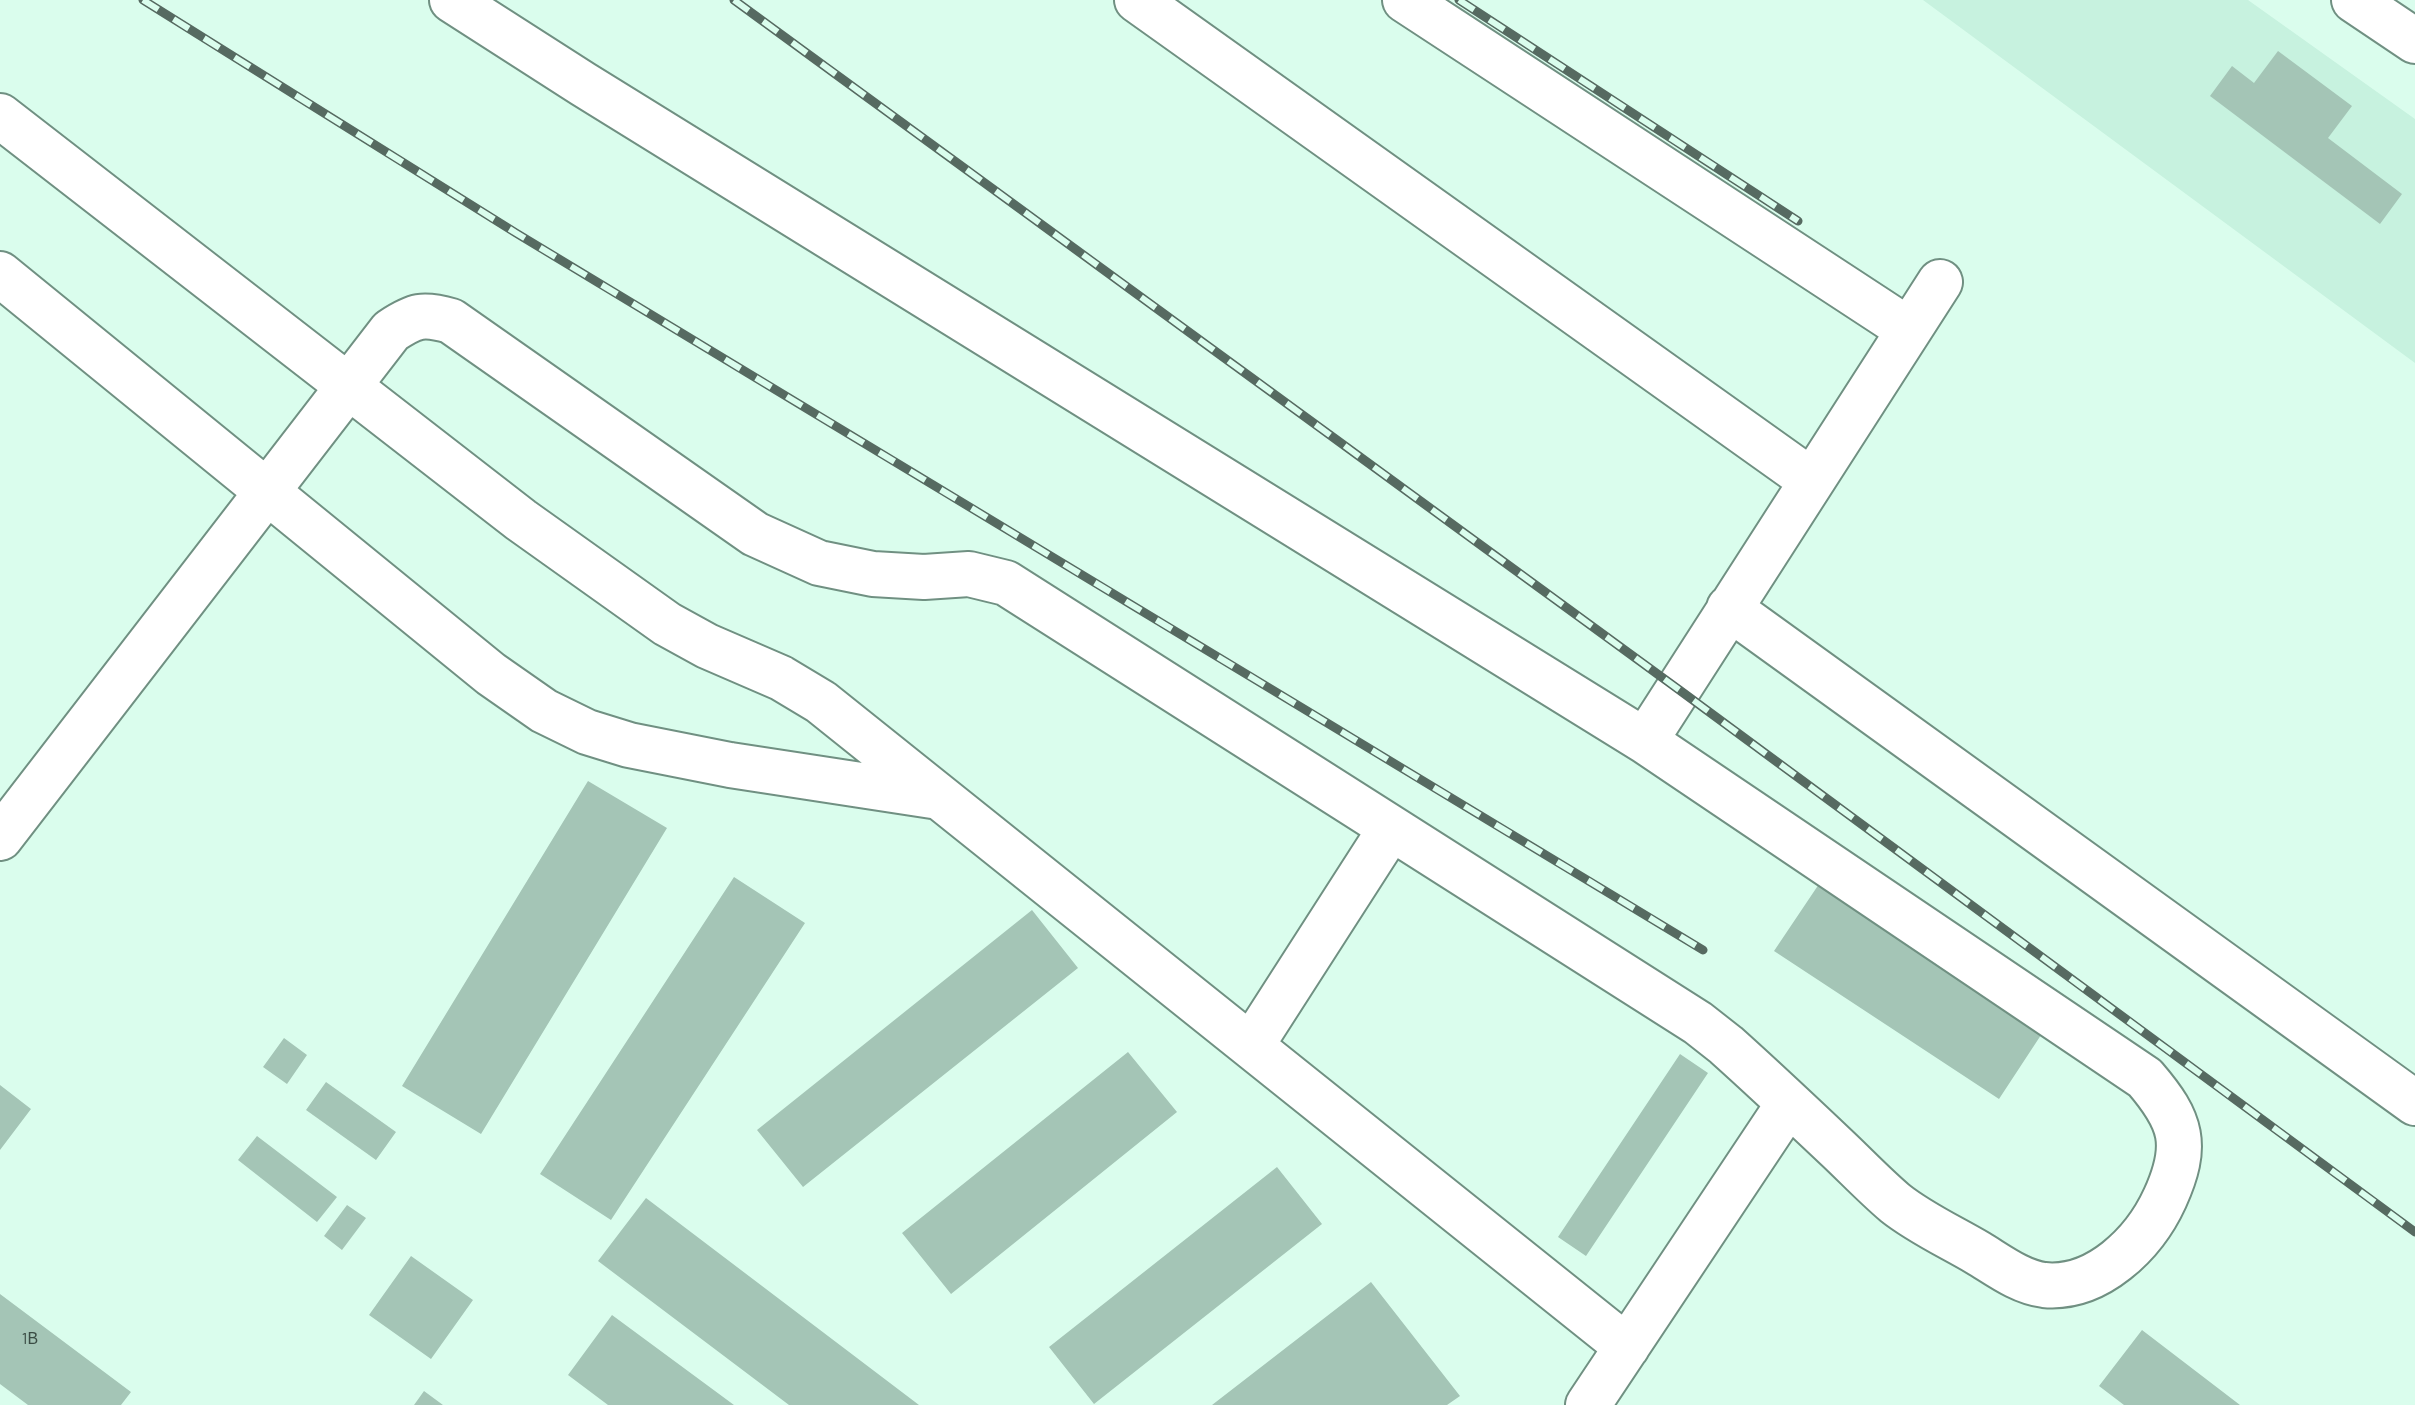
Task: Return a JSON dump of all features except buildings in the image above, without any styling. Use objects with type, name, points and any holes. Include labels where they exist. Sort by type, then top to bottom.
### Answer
[{"type":"lane","points":[[0,838],[391,331],[409,319],[429,314],[451,321],[755,534],[819,563],[859,571],[924,577],[969,574],[1006,583],[1698,1023],[1726,1045],[1897,1204],[2018,1277],[2043,1285],[2070,1284],[2096,1275],[2120,1258],[2143,1233],[2163,1203],[2176,1173],[2180,1148],[2177,1126],[2167,1102],[2145,1078],[1645,741],[452,0]]},
{"type":"lane","points":[[1137,0],[1812,481]]},
{"type":"lane","points":[[1405,0],[1909,330]]},
{"type":"lane","points":[[2354,0],[2415,41]]},
{"type":"lane","points":[[0,116],[521,520],[667,624],[707,646],[781,678],[821,702],[1627,1347]]},
{"type":"lane","points":[[0,274],[491,674],[544,711],[587,732],[629,745],[730,765],[941,798]]},
{"type":"lane","points":[[1645,741],[1940,282]]},
{"type":"lane","points":[[1729,608],[2415,1103]]},
{"type":"lane","points":[[1251,1046],[1391,828]]},
{"type":"lane","points":[[1588,1405],[1789,1103]]},
{"type":"shaded area","points":[[1923,0],[2248,0],[2415,119],[2415,363]]},
{"type":"railway","points":[[143,0],[516,233],[1703,950]]},
{"type":"railway","points":[[734,0],[2415,1232]]},
{"type":"railway","points":[[1459,0],[1798,221]]}]
